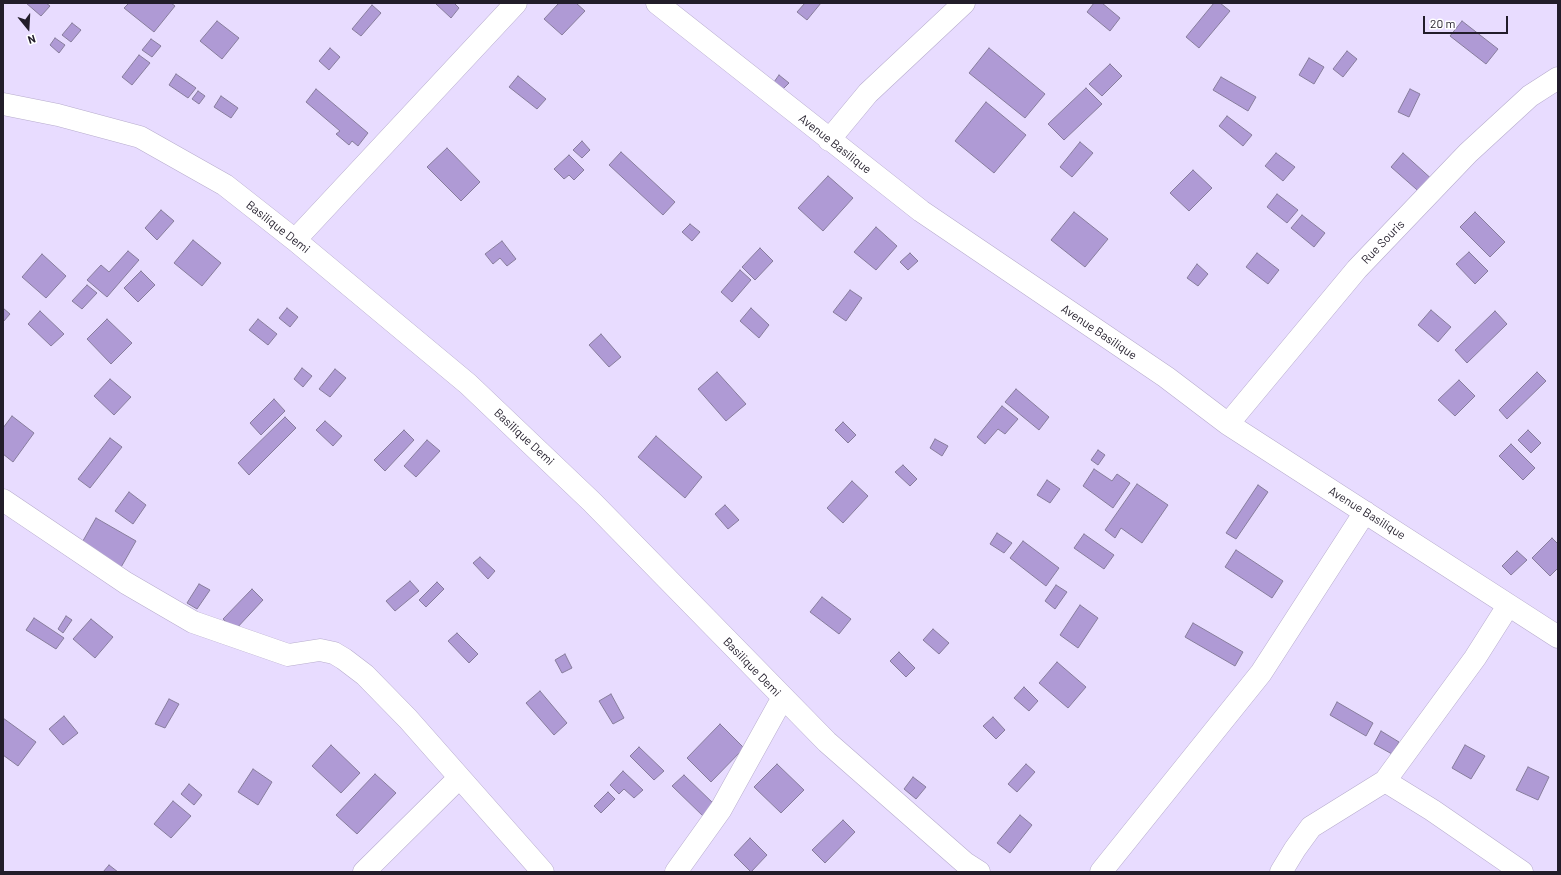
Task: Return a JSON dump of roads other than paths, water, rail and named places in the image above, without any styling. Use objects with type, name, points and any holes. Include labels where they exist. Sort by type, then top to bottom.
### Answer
[{"type":"street","points":[[295,240],[516,3]]},
{"type":"street","name":"Avenue Basilique","points":[[657,3],[921,211],[1166,377],[1228,424],[1558,637]]},
{"type":"street","points":[[829,140],[868,93],[964,3]]},
{"type":"street","name":"Rue Souris","points":[[1228,424],[1357,269],[1468,153],[1530,96],[1558,78]]},
{"type":"street","name":"Basilique Demi","points":[[3,104],[58,115],[140,137],[225,186],[295,240],[468,384],[592,502],[782,699],[827,742],[965,863],[979,872]]},
{"type":"street","points":[[3,500],[126,583],[193,622],[288,655],[320,650],[334,653],[344,659],[365,675],[408,719],[543,872]]},
{"type":"street","points":[[1101,872],[1261,673],[1365,512]]},
{"type":"street","points":[[1281,872],[1311,827],[1385,781],[1475,658],[1508,606]]},
{"type":"street","points":[[676,872],[721,809],[782,699]]},
{"type":"street","points":[[364,872],[459,778]]},
{"type":"street","points":[[1385,781],[1522,872]]}]
